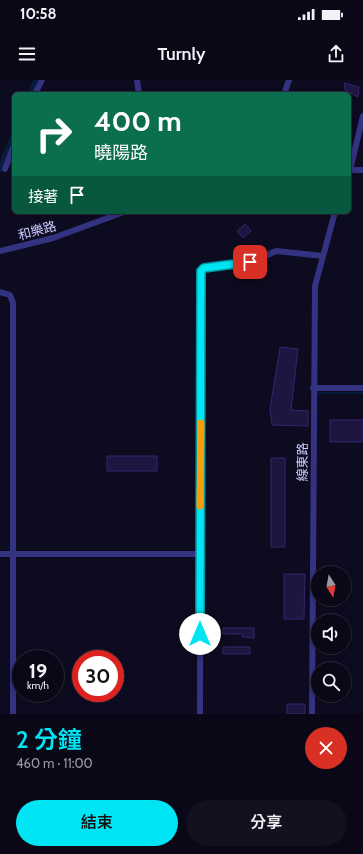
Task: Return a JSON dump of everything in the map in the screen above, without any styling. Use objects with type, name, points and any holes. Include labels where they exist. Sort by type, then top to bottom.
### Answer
[{"type":"street","points":[[36,92],[42,80]]},
{"type":"street","points":[[137,80],[139,92]]},
{"type":"street","points":[[285,92],[289,80]]},
{"type":"street","points":[[351,168],[363,116]]},
{"type":"street","points":[[5,169],[12,150]]},
{"type":"street","points":[[351,172],[363,170]]},
{"type":"street","name":"和樂路","points":[[0,251],[53,238],[119,214]]},
{"type":"street","name":"線東路","points":[[312,714],[313,388],[315,286],[334,214]]},
{"type":"street","points":[[200,714],[201,271],[204,268],[250,262],[276,251],[323,256]]},
{"type":"street","points":[[0,292],[10,295],[13,302],[13,714]]},
{"type":"street","points":[[313,388],[363,388]]},
{"type":"street","points":[[0,554],[200,554]]},
{"type":"building","points":[[344,83],[359,87],[358,97],[351,92],[345,90]]},
{"type":"building","points":[[245,224],[251,231],[243,238],[237,231]]},
{"type":"building","points":[[280,347],[298,349],[291,410],[308,411],[308,426],[272,425],[270,409]]},
{"type":"building","points":[[330,420],[363,420],[363,442],[330,442]]},
{"type":"building","points":[[107,456],[157,456],[157,471],[107,471]]},
{"type":"building","points":[[271,458],[285,458],[285,547],[271,547]]},
{"type":"building","points":[[284,574],[305,574],[304,619],[284,619]]},
{"type":"building","points":[[223,628],[254,628],[254,638],[242,637],[242,634],[223,634]]},
{"type":"building","points":[[223,647],[250,647],[250,654],[223,654]]},
{"type":"building","points":[[287,704],[305,704],[305,714],[287,714]]},
{"type":"waterway","points":[[31,92],[37,80]]},
{"type":"waterway","points":[[0,169],[12,139]]},
{"type":"waterway","points":[[319,393],[363,393]]},
{"type":"slow traffic","points":[[200,506],[201,423]]},
{"type":"route","points":[[200,634],[201,271],[204,268],[250,262]]}]
